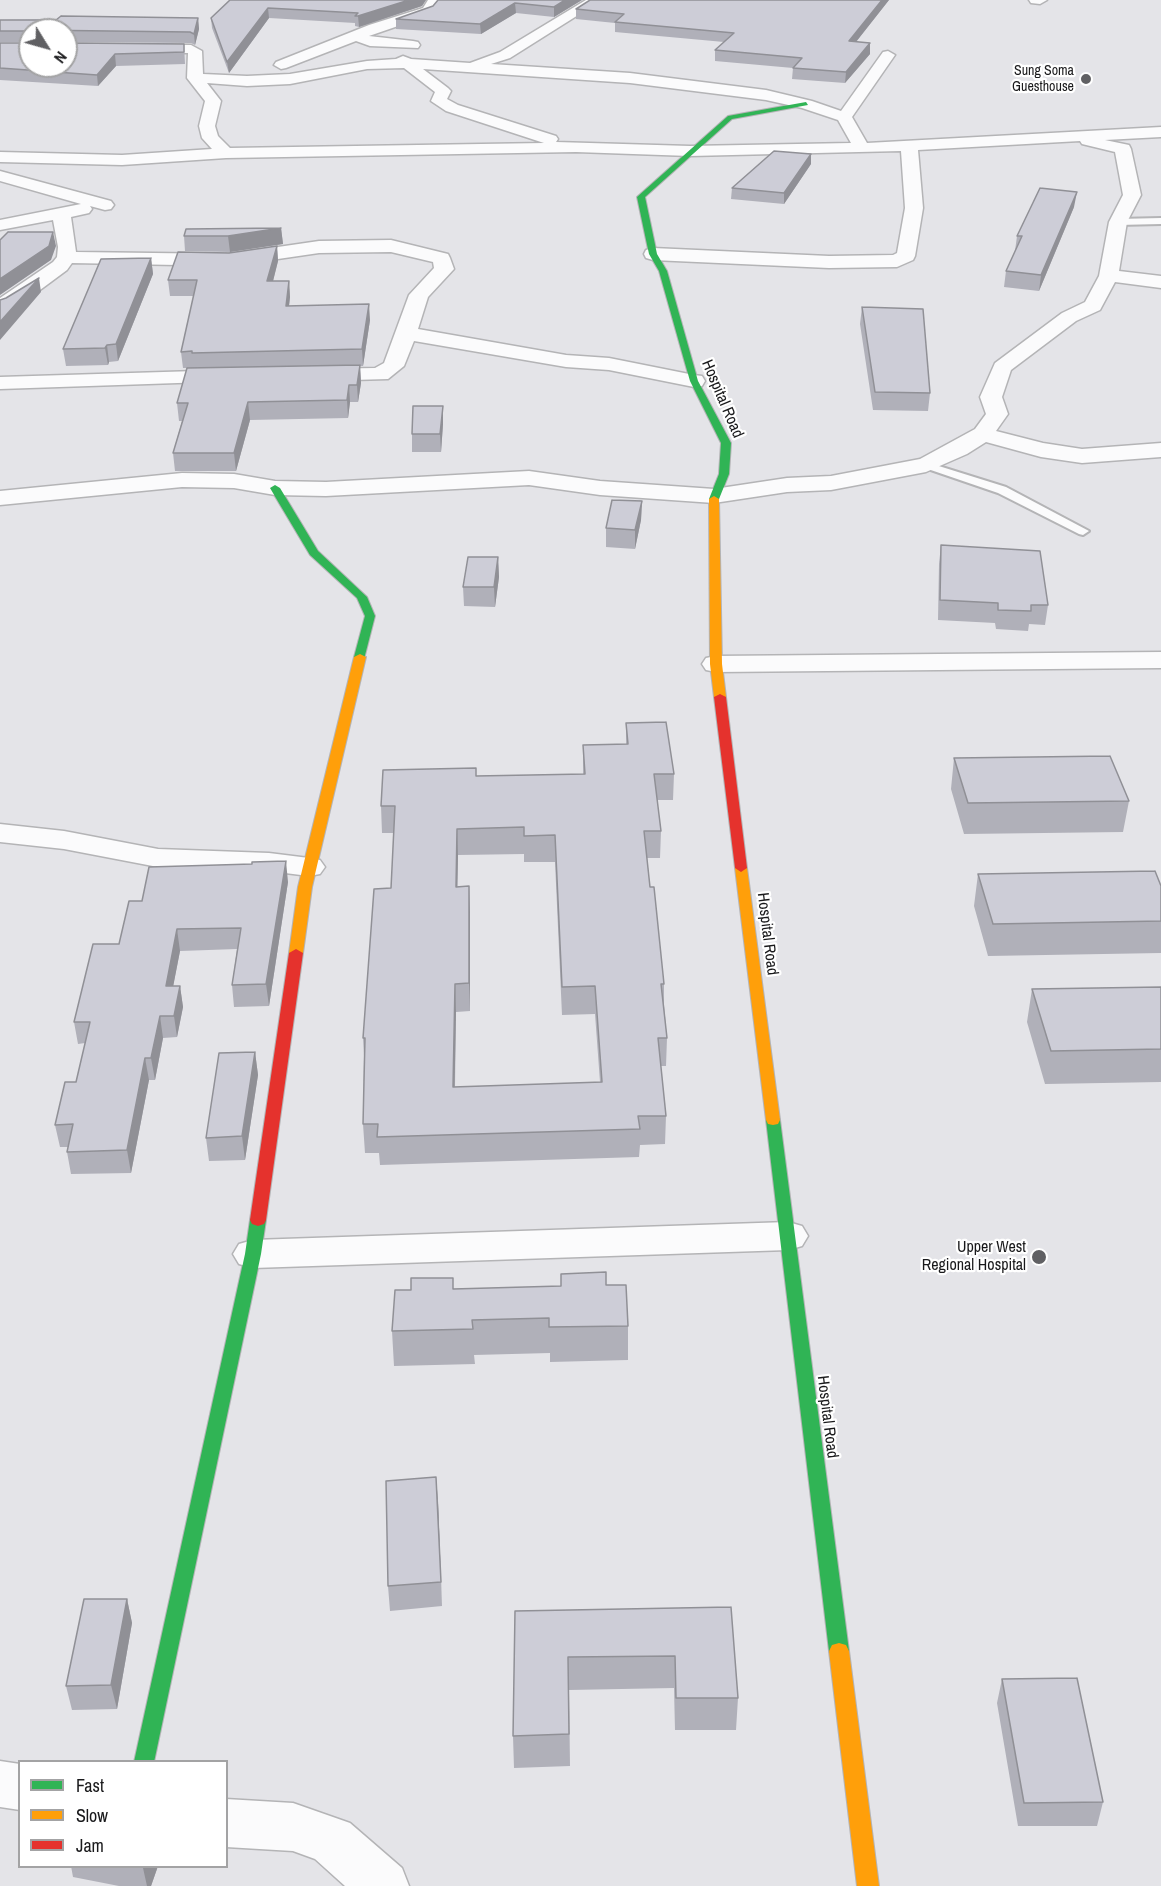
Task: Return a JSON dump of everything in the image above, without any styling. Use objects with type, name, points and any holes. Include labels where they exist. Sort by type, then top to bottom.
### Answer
[{"type":"street","points":[[367,38],[374,28],[428,11],[435,0]]},
{"type":"street","points":[[435,84],[451,73],[505,55],[595,0]]},
{"type":"street","points":[[367,38],[395,53],[435,84],[443,91],[439,100],[452,108],[576,147]]},
{"type":"street","points":[[247,81],[270,69],[367,38],[425,45]]},
{"type":"street","points":[[483,47],[517,48]]},
{"type":"street","points":[[78,48],[192,49],[195,51],[195,78],[213,101],[207,126],[210,138],[226,153]]},
{"type":"street","points":[[844,117],[888,55]]},
{"type":"street","points":[[195,78],[247,81],[290,79],[366,64],[407,63],[630,78],[766,95],[807,104],[844,117],[862,148]]},
{"type":"street","points":[[689,86],[717,101],[730,117],[807,104]]},
{"type":"street","name":"Hospital Road","points":[[730,117],[641,197],[654,254],[663,271],[694,381],[726,443],[724,474],[714,496],[716,664],[868,1886]]},
{"type":"street","points":[[0,157],[122,160],[226,153],[576,147],[690,151],[862,148],[1161,132]]},
{"type":"street","points":[[0,498],[182,480],[234,481],[275,488],[326,489],[529,478],[600,488],[714,496],[787,485],[831,483],[926,465],[984,434],[997,414],[991,397],[1002,367],[1068,317],[1093,306],[1109,276],[1118,222],[1132,195],[1123,149],[1075,138]]},
{"type":"street","points":[[654,254],[829,262],[897,261],[906,256],[914,208],[909,146]]},
{"type":"street","points":[[0,176],[105,205],[0,225]]},
{"type":"street","points":[[0,307],[60,266],[66,257],[67,247],[64,240],[62,214]]},
{"type":"street","points":[[66,257],[230,260],[319,247],[391,246],[441,258],[444,269],[419,295],[393,366],[380,374],[296,375]]},
{"type":"street","points":[[1109,276],[1161,282]]},
{"type":"street","points":[[406,334],[432,336],[458,343],[566,360],[609,364],[694,381]]},
{"type":"street","points":[[0,383],[248,376]]},
{"type":"street","points":[[984,434],[1041,450],[1082,456],[1150,450],[1161,458]]},
{"type":"street","points":[[144,1760],[253,1254],[309,867],[370,616],[362,597],[314,553],[275,488]]},
{"type":"street","points":[[716,664],[1161,660]]},
{"type":"street","points":[[0,833],[64,840],[158,858],[269,862],[309,867]]},
{"type":"street","points":[[253,1254],[788,1236]]},
{"type":"street","points":[[0,1784],[18,1787]]},
{"type":"street","points":[[228,1823],[293,1827],[332,1840],[383,1886]]},
{"type":"lane","points":[[1118,222],[1161,221]]},
{"type":"lane","points":[[926,465],[1002,490],[1083,531]]},
{"type":"building","points":[[230,0],[409,0],[358,16],[355,16],[358,13],[268,8],[227,62],[211,18]]},
{"type":"building","points":[[438,0],[565,0],[554,7],[515,3],[480,24],[396,19],[433,6]]},
{"type":"building","points":[[590,0],[882,0],[849,41],[870,43],[846,72],[793,68],[802,58],[715,50],[734,33],[615,22],[624,14],[576,9]]},
{"type":"building","points":[[61,16],[198,18],[194,34],[190,32],[78,31],[78,18],[58,18]]},
{"type":"building","points":[[0,20],[18,20],[18,31],[0,31]]},
{"type":"building","points":[[0,43],[18,43],[18,69],[0,68]]},
{"type":"building","points":[[78,43],[184,44],[184,52],[115,54],[97,75],[78,74]]},
{"type":"building","points":[[774,151],[811,154],[784,193],[732,188]]},
{"type":"building","points":[[1040,188],[1077,192],[1041,275],[1006,271],[1022,236],[1017,236]]},
{"type":"building","points":[[281,228],[228,236],[184,236],[186,229]]},
{"type":"building","points":[[8,232],[53,232],[49,246],[0,279],[0,240]]},
{"type":"building","points":[[277,246],[267,281],[289,281],[286,306],[369,304],[362,349],[181,352],[197,280],[168,280],[178,252],[229,253]]},
{"type":"building","points":[[151,258],[116,344],[107,345],[105,348],[63,349],[101,259]]},
{"type":"building","points":[[39,278],[0,322],[0,300]]},
{"type":"building","points":[[862,307],[923,309],[930,393],[875,392]]},
{"type":"building","points":[[360,365],[357,385],[349,385],[347,400],[248,402],[234,453],[173,453],[188,403],[177,403],[187,368]]},
{"type":"building","points":[[413,406],[443,406],[440,434],[412,434]]},
{"type":"building","points":[[612,500],[642,501],[635,530],[606,528]]},
{"type":"building","points":[[941,545],[1040,551],[1048,605],[1031,605],[1031,611],[998,610],[998,603],[940,600]]},
{"type":"building","points":[[468,557],[498,557],[494,587],[463,587]]},
{"type":"building","points":[[666,722],[674,774],[654,774],[661,831],[644,831],[650,887],[654,887],[664,984],[661,984],[667,1038],[658,1038],[666,1116],[638,1116],[640,1129],[377,1137],[378,1124],[363,1124],[365,1038],[363,1038],[374,889],[391,888],[395,806],[381,806],[383,770],[476,768],[476,776],[585,774],[583,745],[628,744],[626,723]],"holes":[[[524,827],[524,836],[555,835],[562,987],[595,986],[602,1082],[453,1087],[455,984],[469,983],[469,886],[456,887],[457,829]]]},
{"type":"building","points":[[1110,756],[1129,801],[968,803],[954,758]]},
{"type":"building","points":[[286,861],[266,984],[232,985],[241,928],[177,929],[166,986],[180,986],[174,1016],[160,1016],[151,1058],[145,1058],[127,1150],[67,1152],[73,1124],[55,1125],[65,1082],[76,1082],[90,1022],[74,1022],[93,944],[119,944],[129,901],[142,901],[149,867]]},
{"type":"building","points":[[1155,871],[1161,886],[1161,921],[993,924],[978,874]]},
{"type":"building","points":[[1161,987],[1161,1049],[1051,1051],[1032,989]]},
{"type":"building","points":[[255,1052],[242,1136],[206,1138],[219,1053]]},
{"type":"building","points":[[606,1272],[606,1285],[626,1285],[628,1326],[549,1327],[549,1318],[472,1320],[473,1329],[392,1331],[395,1290],[411,1290],[411,1278],[453,1278],[453,1289],[561,1286],[561,1274]]},
{"type":"building","points":[[436,1477],[441,1582],[388,1586],[386,1481]]},
{"type":"building","points":[[84,1599],[127,1599],[111,1685],[66,1686]]},
{"type":"building","points":[[731,1607],[738,1698],[676,1698],[675,1656],[568,1657],[569,1734],[513,1736],[515,1611]]},
{"type":"building","points":[[1077,1678],[1103,1802],[1024,1803],[1002,1679]]},
{"type":"traffic: fast","points":[[714,499],[724,474],[726,443],[694,381],[663,271],[653,254],[641,197],[730,117],[806,104]]},
{"type":"traffic: fast","points":[[275,488],[314,553],[362,597],[370,616],[360,657]]},
{"type":"traffic: fast","points":[[773,1120],[839,1651]]},
{"type":"traffic: fast","points":[[144,1760],[253,1254],[258,1220]]},
{"type":"traffic: slow","points":[[714,499],[716,664],[720,697]]},
{"type":"traffic: slow","points":[[296,953],[305,887],[360,657]]},
{"type":"traffic: slow","points":[[741,868],[773,1120]]},
{"type":"traffic: slow","points":[[839,1651],[868,1886]]},
{"type":"traffic: jam","points":[[720,697],[741,868]]},
{"type":"traffic: jam","points":[[258,1220],[296,953]]},
{"type":"place","name":"Sung Soma Guesthouse","points":[[1086,79]]},
{"type":"place","name":"Upper West Regional Hospital","points":[[1039,1257]]}]
